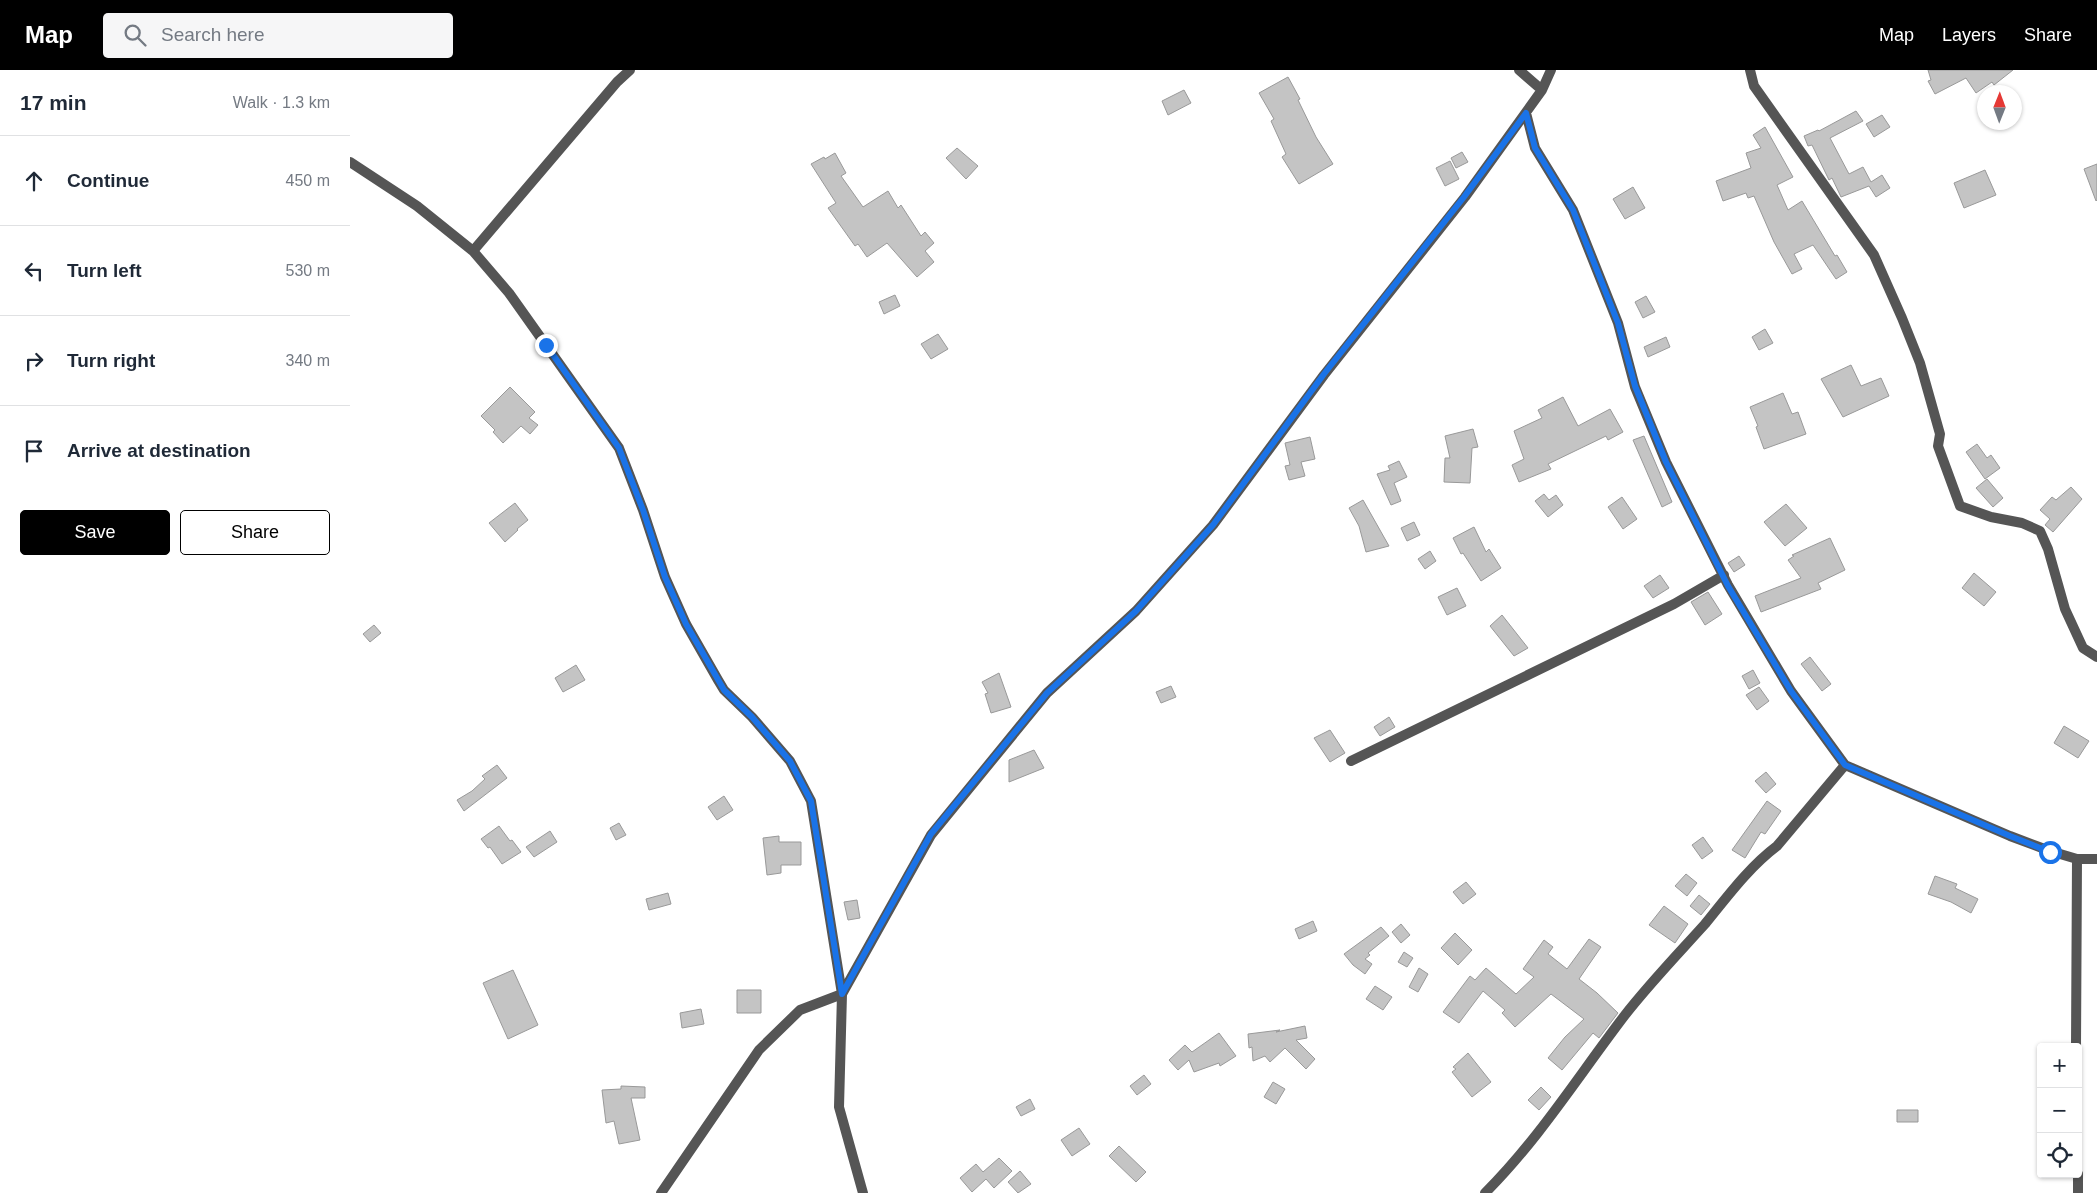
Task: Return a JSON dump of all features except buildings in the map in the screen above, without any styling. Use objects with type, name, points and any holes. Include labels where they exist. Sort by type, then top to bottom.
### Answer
[{"type":"street","points":[[472,251],[617,82],[630,70]]},
{"type":"street","points":[[1520,70],[1542,90]]},
{"type":"street","points":[[661,1193],[759,1050],[800,1010],[842,994],[931,834],[1047,693],[1136,611],[1213,525],[1324,374],[1459,204],[1542,90],[1551,70]]},
{"type":"street","points":[[1750,70],[1754,86],[1874,255],[1920,363],[1940,434],[1938,446],[1960,506],[1991,517],[2022,523],[2040,531],[2048,549],[2065,609],[2083,648],[2097,657]]},
{"type":"street","points":[[1526,113],[1535,148],[1573,210],[1618,323],[1635,386],[1666,462],[1724,575],[1791,691],[1845,765],[2050,852],[2077,859],[2097,859]]},
{"type":"street","points":[[350,162],[417,206],[472,251],[509,293],[619,448],[643,510],[665,577],[686,624],[724,690],[752,717],[790,761],[811,801],[842,994],[839,1107],[863,1193]]},
{"type":"street","points":[[1351,762],[1674,604],[1724,575]]},
{"type":"street","points":[[1485,1193],[1516,1160],[1555,1112],[1626,1014],[1766,854],[1777,846],[1845,765]]},
{"type":"street","points":[[2076,1043],[2077,859]]},
{"type":"street","points":[[2078,1178],[2078,1193]]},
{"type":"route","points":[[546,345],[619,448],[643,510],[665,577],[686,624],[712,670],[724,690],[752,717],[790,761],[811,801],[842,994],[931,834],[1047,693],[1136,611],[1213,525],[1324,374],[1412,265],[1526,113],[1535,148],[1573,210],[1618,323],[1635,386],[1666,462],[1728,586],[1791,691],[1845,765],[2050,852]]}]
